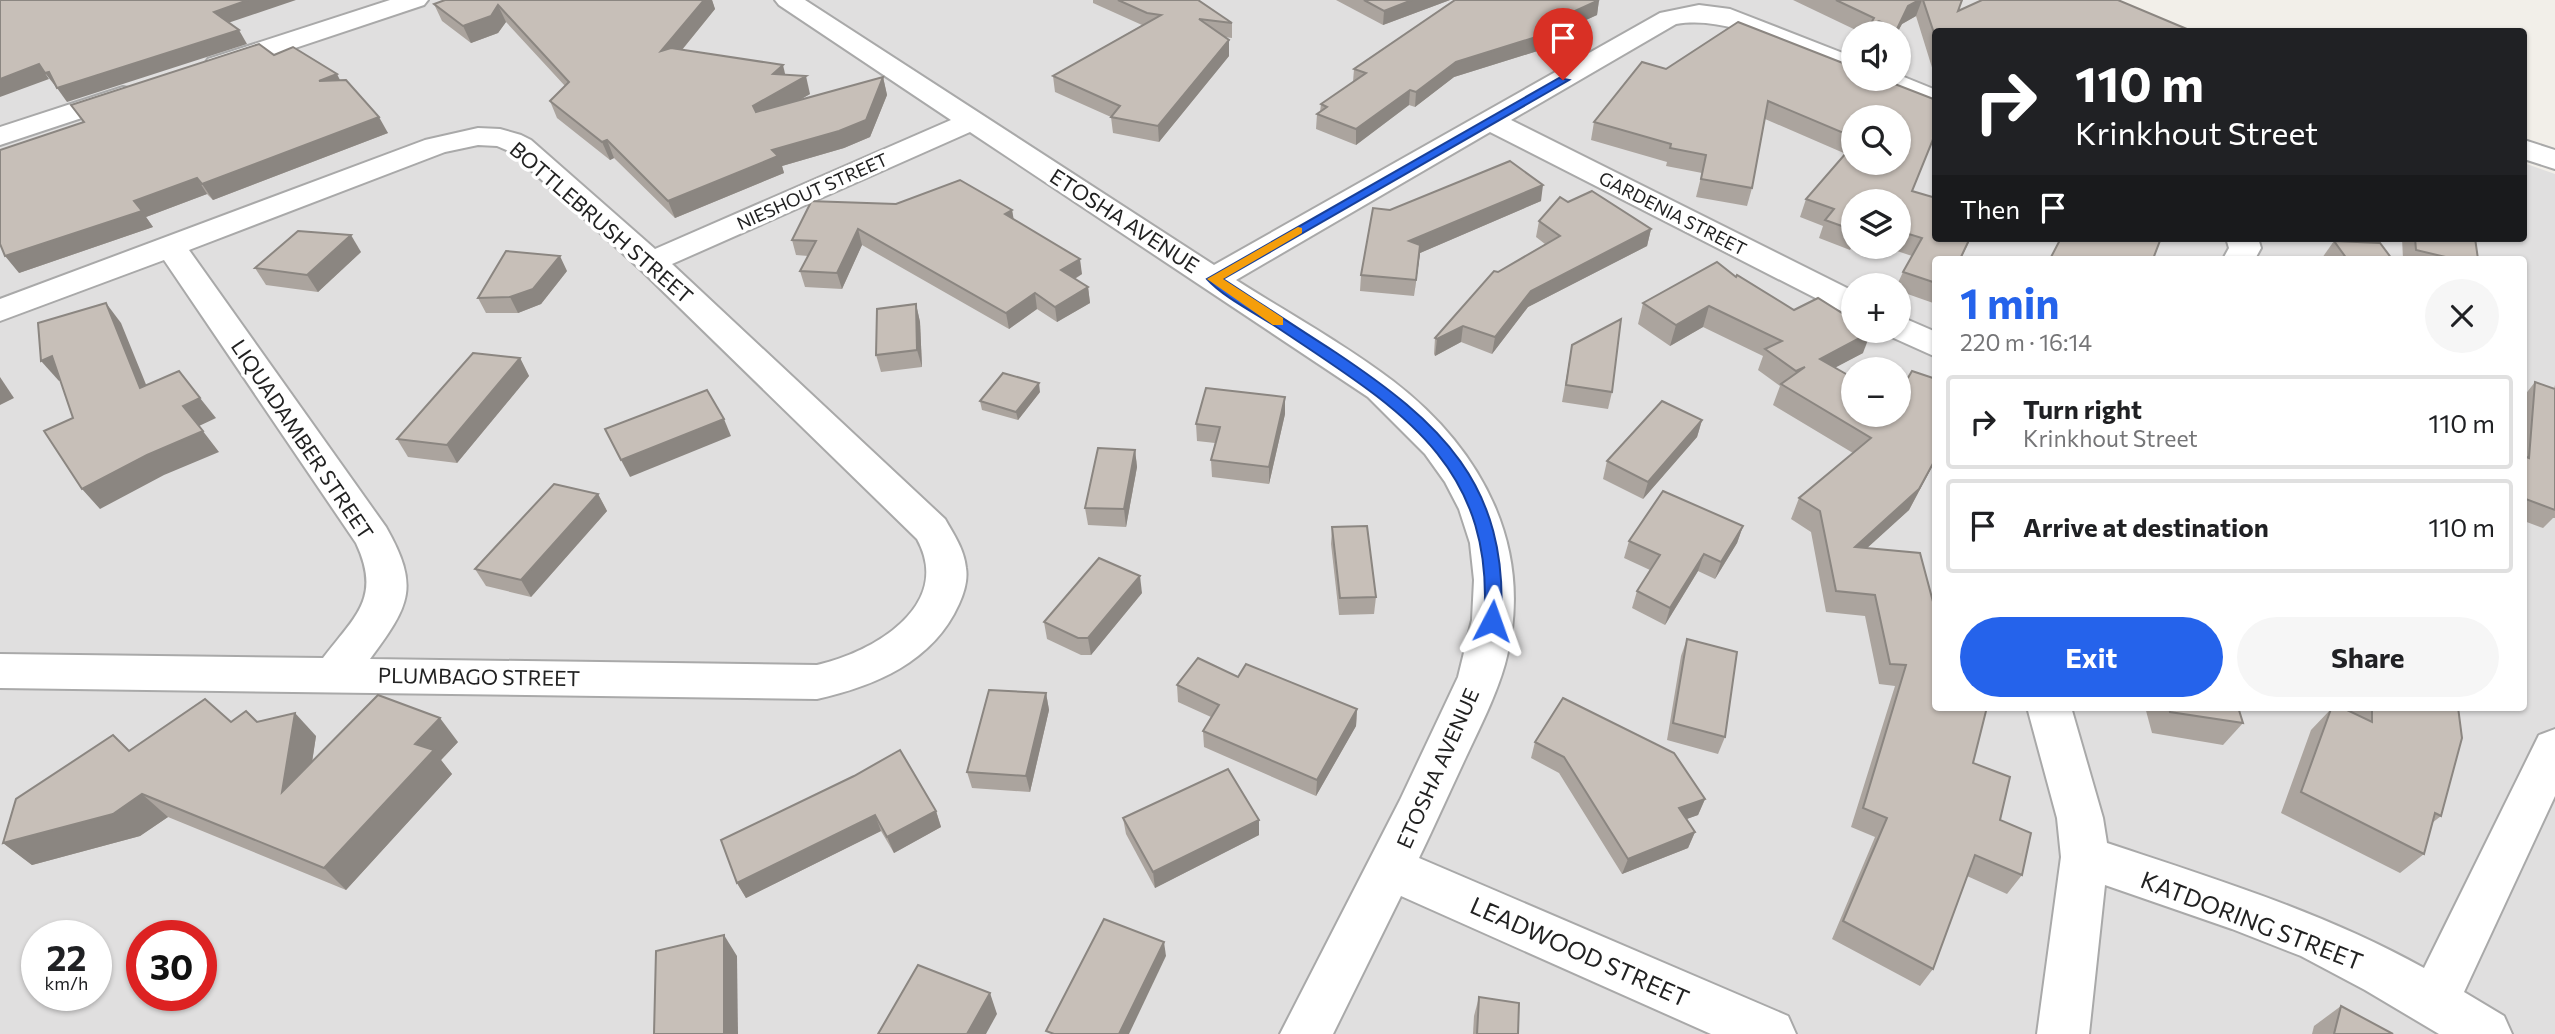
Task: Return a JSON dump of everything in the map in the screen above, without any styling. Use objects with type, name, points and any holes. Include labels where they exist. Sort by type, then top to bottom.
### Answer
[{"type":"street","points":[[197,71],[376,5],[415,0]]},
{"type":"street","name":"ETOSHA AVENUE","points":[[805,3],[972,121],[1380,389],[1413,416],[1446,452],[1470,488],[1480,513],[1494,586],[1492,621],[1484,663],[1391,869],[1306,1034]]},
{"type":"street","points":[[1214,279],[1492,122],[1658,24],[1691,14],[1717,14],[1841,61]]},
{"type":"street","points":[[0,136],[145,88]]},
{"type":"street","points":[[1911,90],[1932,98]]},
{"type":"street","name":"NIESHOUT STREET","points":[[651,262],[972,121]]},
{"type":"street","name":"GARDENIA STREET","points":[[1492,122],[1841,298]]},
{"type":"street","name":"BOTTLEBRUSH STREET","points":[[0,311],[435,146],[463,138],[495,136],[509,139],[521,146],[651,262],[931,528],[945,551],[948,568],[948,581],[936,611]]},
{"type":"street","points":[[2527,150],[2555,160]]},
{"type":"street","name":"LIQUADAMBER STREET","points":[[171,247],[372,537],[384,563],[388,581],[386,601],[335,674]]},
{"type":"street","points":[[1911,333],[1932,344]]},
{"type":"street","name":"PLUMBAGO STREET","points":[[0,671],[817,682],[844,676],[888,655],[911,639],[936,611]]},
{"type":"street","points":[[2050,711],[2080,818],[2085,857],[2063,1034]]},
{"type":"street","points":[[2434,1001],[2555,748]]},
{"type":"street","name":"KATDORING STREET","points":[[2085,857],[2254,915],[2314,939],[2381,971],[2486,1034]]},
{"type":"street","name":"LEADWOOD STREET","points":[[1391,869],[1770,1034]]},
{"type":"shaded area","points":[[0,0],[2062,0],[1952,28],[1932,28],[1932,242],[2527,242],[2527,164],[2555,174],[2555,1034],[0,1034]]},
{"type":"building","points":[[0,0],[248,0],[214,12],[239,30],[57,88],[49,72],[45,73],[39,64],[0,79]]},
{"type":"building","points":[[445,0],[704,0],[661,51],[671,48],[783,65],[773,74],[806,76],[753,106],[756,112],[883,77],[866,120],[839,131],[772,150],[778,156],[668,201],[607,140],[602,142],[550,101],[569,82],[498,5],[491,16],[463,26],[434,4]]},
{"type":"building","points":[[1118,0],[1198,0],[1232,23],[1199,19],[1229,40],[1158,126],[1111,117],[1120,106],[1053,76],[1161,15],[1147,13]]},
{"type":"building","points":[[1364,0],[1412,0],[1384,11]]},
{"type":"building","points":[[1455,0],[1599,0],[1540,27],[1549,33],[1456,62],[1416,92],[1410,90],[1356,129],[1317,114],[1327,107],[1321,104],[1366,73],[1354,69]]},
{"type":"building","points":[[1836,0],[1919,0],[1908,6],[1901,21],[1872,21],[1874,18]]},
{"type":"building","points":[[1923,0],[1962,0],[1958,11],[1982,0],[2118,0],[2184,28],[1932,28]]},
{"type":"building","points":[[1738,22],[1841,62],[1841,91],[1911,90],[1932,98],[1932,142],[1912,191],[1932,197],[1932,242],[1968,242],[1961,256],[1932,256],[1932,282],[1903,272],[1922,238],[1911,235],[1911,189],[1841,189],[1841,226],[1825,220],[1834,209],[1806,199],[1841,159],[1841,175],[1911,175],[1911,105],[1841,105],[1841,132],[1768,101],[1752,188],[1701,179],[1706,155],[1670,148],[1671,144],[1594,122],[1642,62],[1666,69]]},
{"type":"building","points":[[259,44],[274,55],[293,47],[337,74],[319,81],[346,80],[379,117],[202,184],[197,178],[134,201],[142,211],[5,256],[0,244],[0,150],[84,122],[71,105]]},
{"type":"building","points":[[1510,161],[1543,185],[1409,241],[1420,245],[1416,280],[1361,275],[1373,208],[1390,210]]},
{"type":"building","points":[[960,180],[1012,210],[1005,214],[1080,259],[1061,270],[1088,287],[1055,307],[1035,293],[1006,313],[858,229],[837,273],[800,271],[816,241],[792,240],[811,202],[808,201],[896,204]]},
{"type":"building","points":[[1592,191],[1651,229],[1531,291],[1495,337],[1463,326],[1435,338],[1494,271],[1498,272],[1560,236],[1539,221],[1560,197],[1568,202]]},
{"type":"building","points":[[298,231],[351,235],[307,275],[255,268]]},
{"type":"building","points":[[2059,242],[2159,242],[2154,256],[2052,256]]},
{"type":"building","points":[[2335,242],[2380,243],[2390,256],[2345,256]]},
{"type":"building","points":[[2415,242],[2476,242],[2478,256],[2441,256],[2416,250]]},
{"type":"building","points":[[506,251],[560,256],[533,289],[510,297],[478,298]]},
{"type":"building","points":[[1717,262],[1736,277],[1737,275],[1794,310],[1818,298],[1841,312],[1841,343],[1850,343],[1820,359],[1841,371],[1841,420],[1781,384],[1805,367],[1796,371],[1765,349],[1782,341],[1709,306],[1676,325],[1643,303]]},
{"type":"building","points":[[106,303],[140,388],[179,371],[200,398],[183,406],[203,431],[147,455],[82,489],[44,431],[73,418],[52,356],[41,361],[38,323]]},
{"type":"building","points":[[916,304],[917,350],[876,355],[877,309]]},
{"type":"building","points":[[1621,319],[1612,392],[1566,385],[1572,345]]},
{"type":"building","points":[[473,353],[520,358],[447,445],[397,439]]},
{"type":"building","points":[[1003,373],[1039,383],[1016,412],[980,401]]},
{"type":"building","points":[[1911,373],[1932,378],[1932,465],[1919,489],[1855,547],[1920,553],[1932,598],[1932,711],[1986,711],[1973,763],[2010,777],[2000,820],[2031,833],[2022,875],[1975,855],[1933,969],[1843,921],[1887,818],[1863,808],[1906,665],[1890,664],[1875,595],[1836,591],[1820,511],[1799,498],[1871,438],[1853,427],[1911,427]]},
{"type":"building","points":[[2535,382],[2555,389],[2555,510],[2527,499],[2527,457],[2529,458]]},
{"type":"building","points":[[1206,388],[1285,397],[1269,467],[1211,460],[1220,427],[1196,424]]},
{"type":"building","points":[[707,390],[724,419],[621,460],[605,429]]},
{"type":"building","points":[[1662,401],[1702,420],[1648,482],[1607,461]]},
{"type":"building","points":[[1098,448],[1135,450],[1124,509],[1085,508]]},
{"type":"building","points":[[554,484],[598,494],[521,580],[475,569]]},
{"type":"building","points":[[1663,491],[1743,526],[1721,562],[1704,554],[1670,608],[1637,591],[1660,555],[1629,541]]},
{"type":"building","points":[[1367,526],[1376,597],[1340,598],[1332,527]]},
{"type":"building","points":[[1099,558],[1140,576],[1088,638],[1078,638],[1044,622]]},
{"type":"building","points":[[1687,639],[1737,652],[1725,737],[1673,723]]},
{"type":"building","points":[[1198,658],[1238,677],[1246,664],[1357,709],[1317,780],[1203,731],[1219,705],[1177,685]]},
{"type":"building","points":[[989,690],[1046,693],[1026,776],[967,772]]},
{"type":"building","points":[[378,695],[440,718],[415,744],[434,750],[324,868],[142,794],[113,814],[3,843],[16,799],[113,735],[129,751],[205,699],[231,722],[246,711],[257,722],[295,713],[282,792]]},
{"type":"building","points":[[1563,698],[1674,753],[1705,799],[1679,808],[1695,832],[1628,859],[1564,757],[1535,742]]},
{"type":"building","points":[[2239,711],[2243,723],[2170,712]]},
{"type":"building","points":[[2330,711],[2349,711],[2372,722],[2372,711],[2459,711],[2462,738],[2441,816],[2435,813],[2424,854],[2301,792]]},
{"type":"building","points":[[900,750],[936,811],[887,837],[875,815],[737,883],[721,840],[854,776]]},
{"type":"building","points":[[1228,769],[1259,820],[1153,872],[1123,818]]},
{"type":"building","points":[[1104,919],[1164,942],[1119,1034],[1054,1034],[1046,1031]]},
{"type":"building","points":[[724,935],[724,1034],[654,1034],[656,951]]},
{"type":"building","points":[[918,965],[990,993],[967,1034],[878,1034]]},
{"type":"building","points":[[1479,997],[1519,1003],[1518,1034],[1477,1034]]},
{"type":"building","points":[[2341,1006],[2393,1034],[2334,1034]]},
{"type":"slow traffic","points":[[1278,322],[1214,279],[1298,231]]},
{"type":"route","points":[[1492,621],[1494,586],[1489,545],[1470,488],[1446,452],[1413,416],[1380,389],[1214,279],[1563,80]]}]
